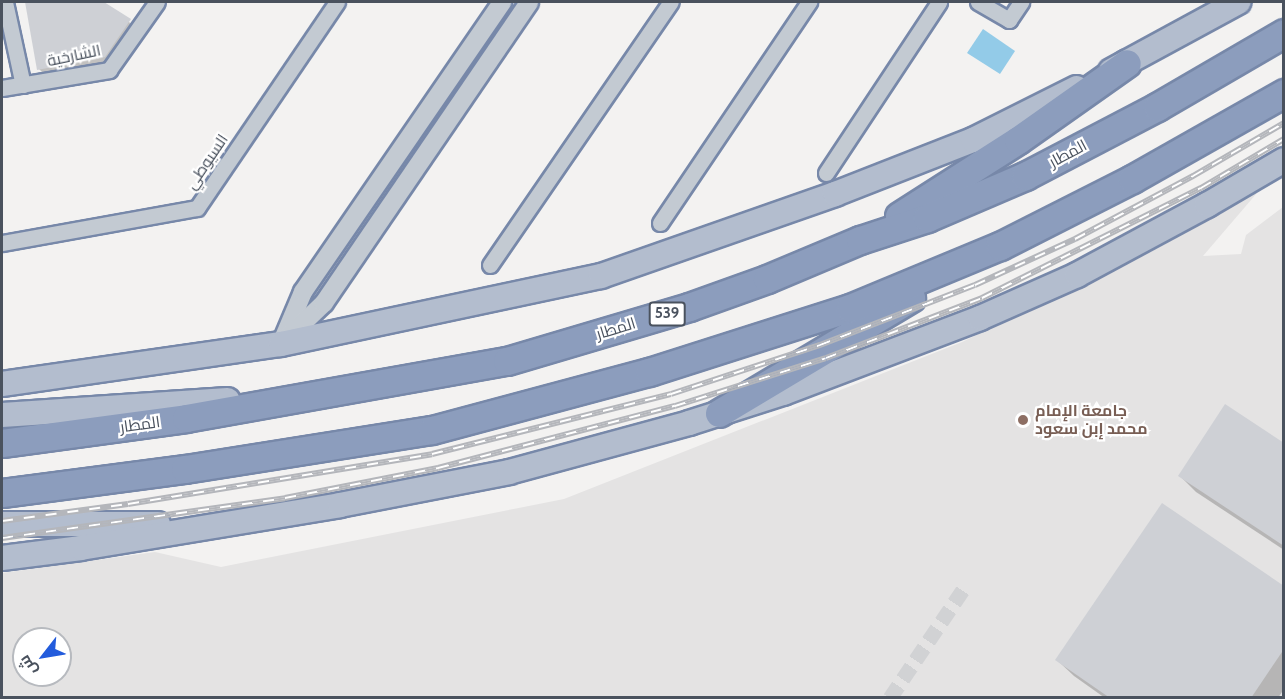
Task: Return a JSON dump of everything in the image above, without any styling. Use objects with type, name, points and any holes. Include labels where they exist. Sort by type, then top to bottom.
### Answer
[{"type":"highway","name":"المطار","points":[[2,444],[186,418],[507,362],[689,307],[767,279],[860,240],[927,218],[1025,177],[1157,107],[1284,33]]},
{"type":"highway","points":[[860,240],[1018,140],[1127,63]]},
{"type":"highway","points":[[719,413],[820,350],[1000,246],[1132,179],[1284,93]]},
{"type":"highway","points":[[2,493],[184,469],[432,430],[649,372],[850,308],[1000,246]]},
{"type":"main road","points":[[2,384],[281,344],[601,276],[835,194],[973,140],[1127,63],[1238,2]]},
{"type":"main road","points":[[2,558],[340,506],[509,472],[719,413],[894,353],[1077,275],[1207,205],[1284,160]]},
{"type":"main road","points":[[2,415],[338,392]]},
{"type":"main road","points":[[2,524],[221,525]]},
{"type":"street","points":[[5,2],[23,85]]},
{"type":"street","name":"الشارخية","points":[[2,88],[109,70],[158,2]]},
{"type":"street","name":"السيوطي","points":[[2,243],[197,208],[337,2]]},
{"type":"street","points":[[281,344],[303,292],[502,2]]},
{"type":"street","points":[[281,344],[324,303],[529,2]]},
{"type":"street","points":[[490,265],[671,2]]},
{"type":"street","points":[[660,223],[809,2]]},
{"type":"street","points":[[826,173],[939,2]]},
{"type":"street","points":[[978,2],[1009,20],[1021,2]]},
{"type":"shaded area","name":"جامعة الإمام محمد إبن سعود","points":[[1263,186],[1203,256],[1241,254],[1246,235],[1283,207],[1283,697],[2,697],[2,573],[155,552],[221,567],[564,499],[962,342],[1158,248]]},
{"type":"water","points":[[983,29],[1015,51],[1000,74],[967,53]]},
{"type":"building","points":[[25,2],[104,2],[131,19],[105,57],[37,70]]},
{"type":"building","points":[[1225,404],[1284,443],[1284,546],[1178,476]]},
{"type":"building","points":[[1162,503],[1284,586],[1284,649],[1251,698],[1110,698],[1055,660]]},
{"type":"tunnel","points":[[890,698],[965,587]]},
{"type":"railway","points":[[2,521],[128,504],[432,454],[671,394],[820,345],[975,285],[1075,239],[1193,176],[1284,123]]},
{"type":"railway","points":[[2,538],[285,498],[438,468],[675,406],[826,358],[982,298],[1201,188],[1284,139]]},
{"type":"place","name":"جامعة الإمام محمد إبن سعود","points":[[1023,420]]}]
